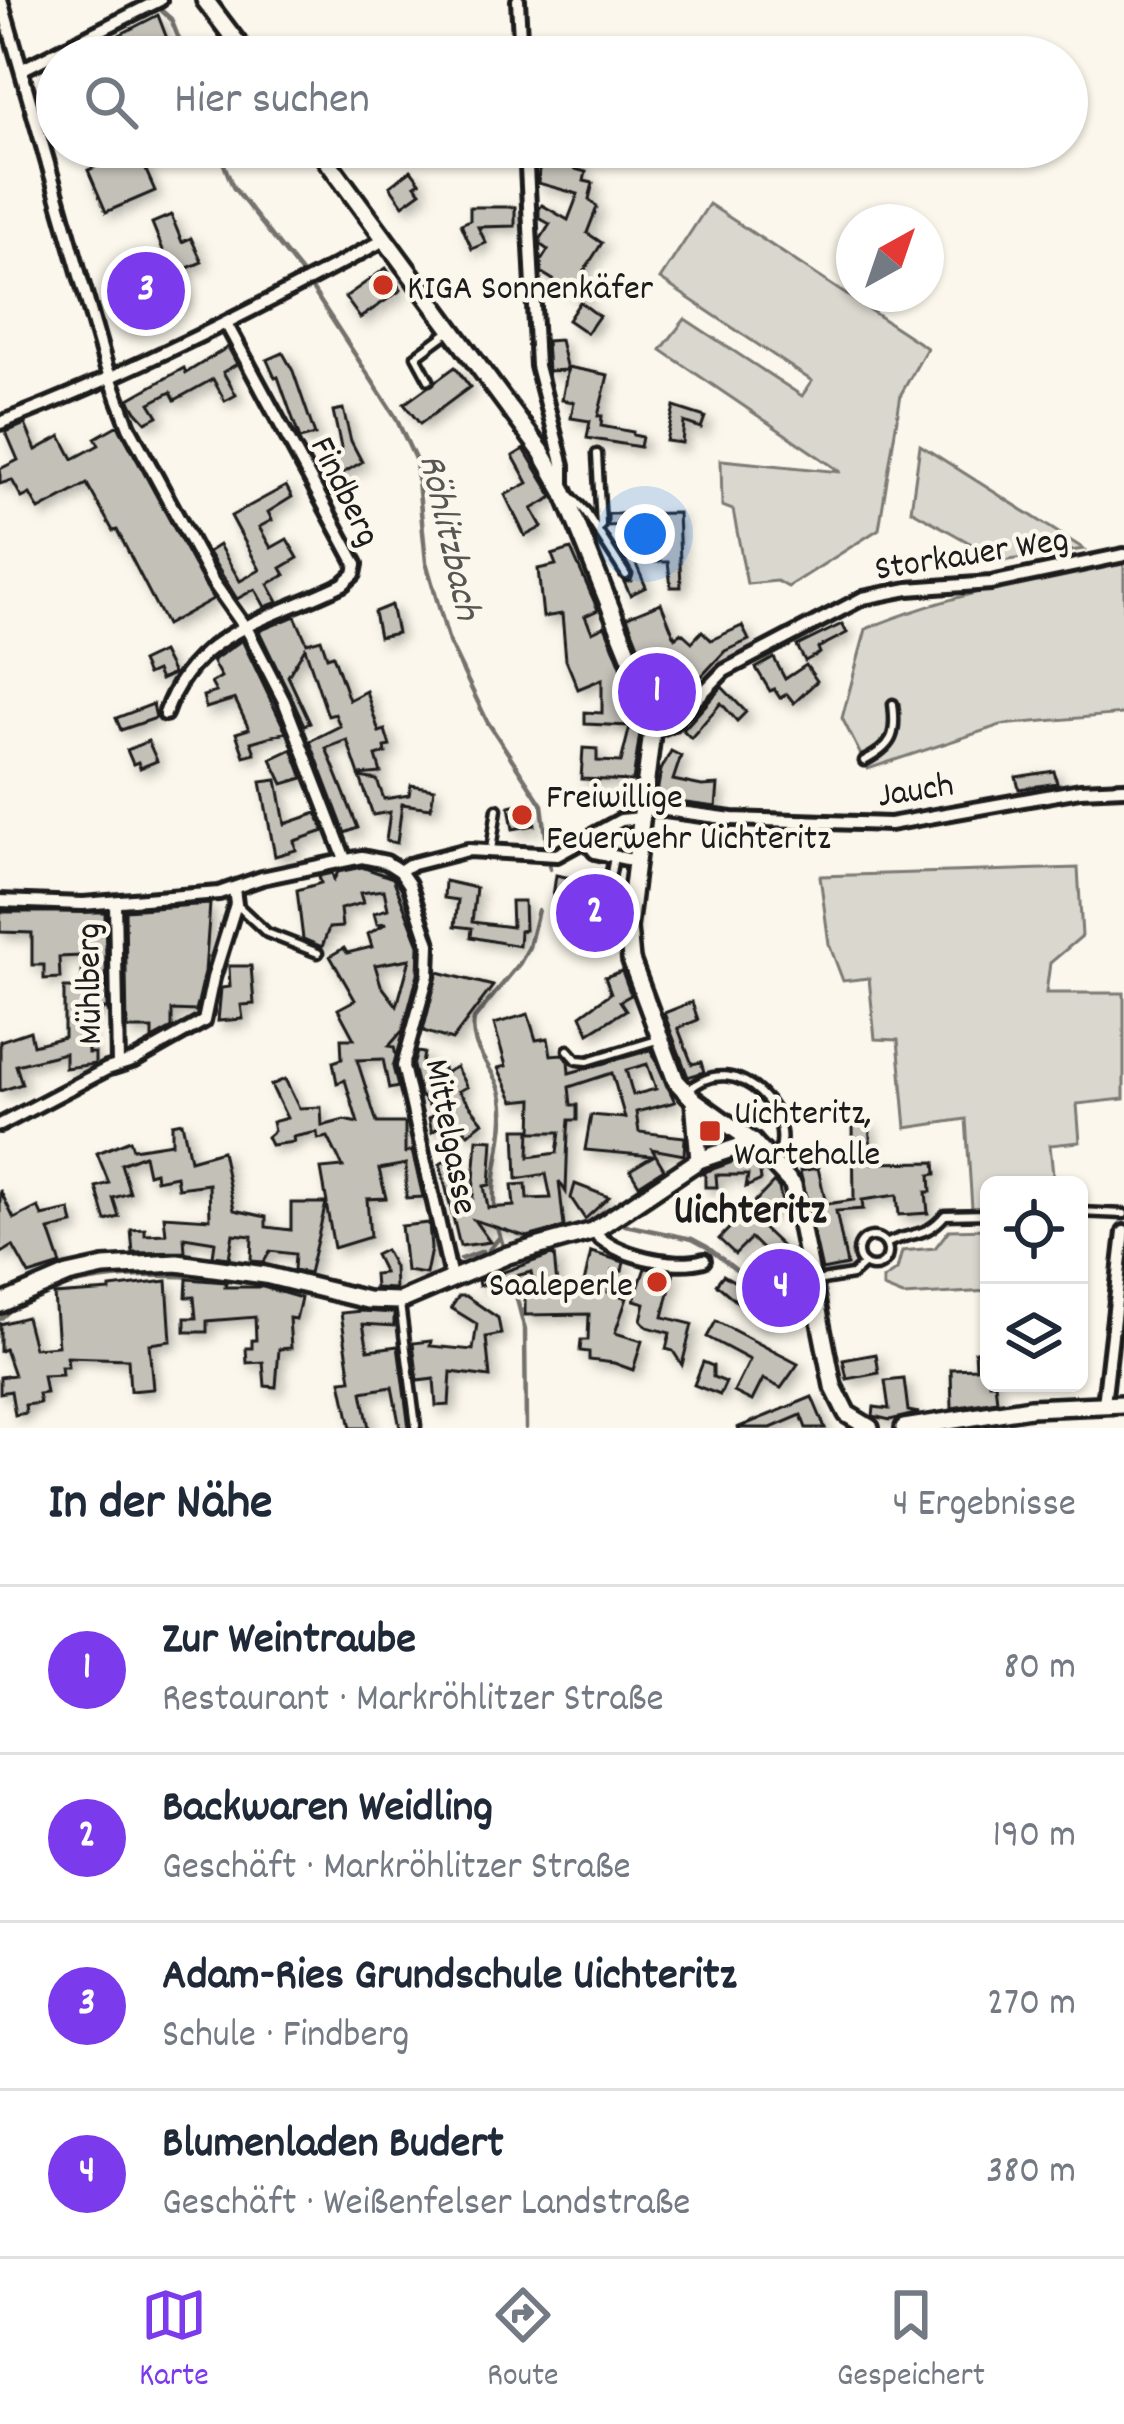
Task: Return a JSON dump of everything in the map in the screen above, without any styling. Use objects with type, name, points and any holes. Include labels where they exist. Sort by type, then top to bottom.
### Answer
[{"type":"main road","points":[[205,0],[232,36]]},
{"type":"main road","points":[[332,168],[454,328],[563,490],[649,704],[652,731],[628,938],[631,960],[676,1082],[753,1142],[793,1185],[833,1386],[841,1407],[859,1426]]},
{"type":"main road","points":[[690,1097],[699,1160]]},
{"type":"main road","points":[[0,1304],[68,1275],[104,1267],[177,1262],[265,1275],[367,1300],[400,1301],[528,1249],[593,1231],[699,1160],[753,1142]]},
{"type":"main road","points":[[904,1428],[1004,1411],[1124,1404]]},
{"type":"street","points":[[1,0],[36,115]]},
{"type":"street","points":[[89,36],[160,0]]},
{"type":"street","points":[[518,0],[520,36]]},
{"type":"street","points":[[23,69],[36,62]]},
{"type":"street","points":[[51,168],[108,372],[129,427],[284,701],[345,859]]},
{"type":"street","points":[[527,168],[537,366],[563,466],[563,490]]},
{"type":"street","points":[[0,423],[108,372],[227,325],[386,238]]},
{"type":"street","name":"Findberg","points":[[227,325],[356,564],[355,574],[343,584],[244,628]]},
{"type":"street","name":"Storkauer Weg","points":[[652,731],[672,724],[724,671],[863,598],[908,589],[992,583],[1124,555]]},
{"type":"street","points":[[165,714],[180,680],[198,656],[244,628]]},
{"type":"street","name":"Jauch","points":[[642,813],[890,824],[1080,790],[1124,788]]},
{"type":"street","points":[[400,871],[447,854],[491,850],[550,856],[642,813]]},
{"type":"street","points":[[586,841],[595,852],[636,861]]},
{"type":"street","name":"Mühlberg","points":[[0,901],[115,902],[234,890],[262,878],[345,859],[377,859],[400,871]]},
{"type":"street","name":"Mittelgasse","points":[[400,871],[429,944],[428,975],[403,1066],[451,1277]]},
{"type":"street","name":"Mühlberg","points":[[0,1125],[204,1021],[236,904],[234,890]]},
{"type":"street","name":"Mühlberg","points":[[115,902],[118,1065]]},
{"type":"street","points":[[593,1231],[614,1249],[686,1265],[704,1259]]},
{"type":"street","points":[[1104,1404],[1124,1232]]},
{"type":"lane","points":[[429,380],[416,356],[454,328]]},
{"type":"lane","points":[[597,454],[598,530]]},
{"type":"lane","points":[[563,490],[577,501],[626,575]]},
{"type":"lane","points":[[864,761],[892,742],[896,731],[893,704]]},
{"type":"lane","points":[[491,850],[497,809]]},
{"type":"lane","points":[[614,857],[605,909],[614,928],[628,938]]},
{"type":"lane","points":[[236,904],[267,933],[317,953]]},
{"type":"lane","points":[[568,1050],[577,1060],[588,1061],[661,1039]]},
{"type":"lane","points":[[690,1097],[700,1081],[734,1075],[744,1080],[776,1112],[782,1148],[774,1161]]},
{"type":"lane","points":[[1088,1213],[1124,1214]]},
{"type":"lane","points":[[886,1244],[928,1232],[944,1215],[980,1214]]},
{"type":"lane","points":[[812,1281],[852,1275],[865,1264],[883,1263],[888,1255],[886,1244],[876,1237],[862,1241],[859,1256],[865,1264]]},
{"type":"lane","points":[[400,1301],[416,1426]]},
{"type":"shaded area","points":[[709,204],[836,288],[836,312],[872,312],[927,348],[901,394],[879,529],[788,587],[777,581],[747,584],[733,510],[722,506],[721,460],[841,472],[661,350],[685,319],[802,396],[812,381],[660,279]]},
{"type":"shaded area","points":[[920,445],[1084,549],[1002,561],[911,510]]},
{"type":"shaded area","points":[[1124,564],[1124,714],[1001,725],[868,769],[842,718],[866,629],[993,589]]},
{"type":"shaded area","points":[[1078,868],[1082,936],[1050,963],[1046,993],[1124,993],[1124,1099],[1077,1104],[1080,1142],[1050,1145],[1053,1176],[980,1176],[980,1208],[972,1208],[966,1119],[906,1128],[898,1040],[875,1039],[869,978],[843,981],[829,944],[820,876]]},
{"type":"shaded area","points":[[980,1229],[980,1292],[903,1296],[883,1288],[883,1279],[897,1270],[902,1251],[935,1248],[949,1230]]},
{"type":"building","points":[[158,15],[166,36],[120,36]]},
{"type":"building","points":[[145,168],[155,191],[106,212],[88,170]]},
{"type":"building","points":[[539,168],[576,168],[586,172],[584,181],[593,183],[589,199],[597,207],[587,233],[602,243],[582,274],[593,282],[583,298],[542,273],[541,261],[548,250],[540,240],[550,224],[539,218],[539,209],[542,205],[568,220],[578,194],[538,183]]},
{"type":"building","points":[[411,170],[421,192],[403,205],[390,186]]},
{"type":"building","points":[[470,207],[515,207],[515,226],[478,227],[486,243],[472,249],[461,224],[470,220]]},
{"type":"building","points":[[171,215],[182,242],[191,238],[202,262],[173,274],[184,298],[144,308],[147,316],[125,325],[108,285],[131,276],[137,290],[158,281],[152,266],[167,260],[152,223]]},
{"type":"building","points":[[386,268],[401,290],[360,318],[345,297]]},
{"type":"building","points":[[580,302],[599,316],[587,333],[568,320]]},
{"type":"building","points":[[560,340],[567,370],[548,371],[546,341]]},
{"type":"building","points":[[228,347],[237,364],[223,372],[236,395],[225,401],[213,379],[175,400],[171,392],[150,403],[158,416],[146,422],[136,411],[129,399]]},
{"type":"building","points":[[283,353],[315,435],[300,439],[267,360]]},
{"type":"building","points":[[455,367],[470,387],[420,424],[404,404]]},
{"type":"building","points":[[568,367],[608,375],[598,416],[602,416],[601,426],[633,432],[642,437],[640,447],[587,438],[590,421],[571,418],[574,402],[562,400]]},
{"type":"building","points":[[674,407],[705,417],[701,428],[684,422],[682,443],[666,441]]},
{"type":"building","points":[[343,409],[362,462],[324,484],[315,467],[342,452],[333,411]]},
{"type":"building","points":[[25,424],[36,450],[61,436],[73,459],[99,445],[95,438],[118,425],[213,599],[166,625],[117,530],[113,531],[87,484],[39,510],[30,494],[22,498],[12,480],[0,484],[0,469],[18,460],[6,432]]},
{"type":"building","points":[[524,449],[553,497],[532,509],[542,527],[525,536],[505,495],[528,483],[513,456]]},
{"type":"building","points":[[286,486],[292,497],[268,512],[272,520],[259,527],[271,548],[287,539],[298,558],[281,568],[285,575],[268,584],[278,602],[265,607],[255,589],[237,599],[208,552],[219,545],[240,581],[260,570],[231,516]]},
{"type":"building","points":[[678,513],[681,587],[671,587],[668,562],[635,562],[646,587],[630,595],[624,582],[631,581],[633,574],[624,558],[624,540],[629,551],[644,551],[643,524],[608,526],[608,514]]},
{"type":"building","points":[[571,549],[598,610],[585,616],[592,632],[605,626],[637,706],[640,733],[633,781],[581,779],[583,748],[597,749],[597,761],[621,762],[630,726],[585,724],[585,712],[602,713],[602,679],[578,689],[566,660],[562,614],[543,617],[538,569],[556,565],[552,555]]},
{"type":"building","points":[[661,603],[675,638],[681,632],[692,642],[702,631],[711,640],[742,626],[749,640],[725,651],[669,711],[661,703],[627,617]]},
{"type":"building","points":[[391,605],[397,633],[379,637],[374,612]]},
{"type":"building","points":[[295,616],[307,643],[321,639],[327,657],[333,655],[349,700],[366,691],[379,732],[385,730],[390,746],[376,756],[381,773],[359,775],[347,740],[326,748],[358,828],[345,833],[310,741],[340,726],[335,714],[328,716],[305,648],[288,676],[310,723],[304,725],[259,631]]},
{"type":"building","points":[[842,624],[847,633],[818,648],[820,653],[805,661],[797,646]]},
{"type":"building","points":[[242,640],[286,732],[251,742],[255,753],[244,756],[236,733],[249,729],[235,699],[206,708],[203,696],[216,692],[211,683],[221,677],[212,661]]},
{"type":"building","points":[[162,652],[173,674],[160,680],[156,671],[147,675],[141,662]]},
{"type":"building","points":[[774,658],[785,679],[806,665],[817,681],[794,703],[787,694],[780,698],[774,689],[770,691],[756,668]]},
{"type":"building","points":[[722,687],[746,712],[737,721],[721,703],[691,738],[683,730]]},
{"type":"building","points":[[153,704],[156,718],[121,730],[116,718]]},
{"type":"building","points":[[148,741],[157,761],[140,768],[127,750]]},
{"type":"building","points":[[292,749],[303,778],[283,784],[271,759]]},
{"type":"building","points":[[671,751],[681,756],[673,780],[718,785],[716,807],[656,799],[661,770]]},
{"type":"building","points":[[1054,771],[1057,783],[1019,789],[1016,777]]},
{"type":"building","points":[[360,777],[377,780],[384,799],[409,795],[411,785],[434,789],[431,808],[402,804],[397,843],[386,841],[390,812],[373,815]]},
{"type":"building","points":[[277,780],[285,824],[317,813],[324,831],[294,841],[296,850],[275,856],[261,782]]},
{"type":"building","name":"Freiwillige Feuerwehr Uichteritz","points":[[530,802],[535,825],[513,829],[509,806]]},
{"type":"building","points":[[362,867],[393,878],[419,945],[418,974],[403,1030],[389,1046],[396,1056],[393,1067],[398,1087],[389,1089],[383,1059],[357,1060],[377,1123],[405,1123],[405,1153],[412,1151],[423,1197],[406,1198],[406,1164],[379,1169],[386,1198],[367,1199],[370,1237],[334,1248],[321,1169],[343,1167],[328,1137],[318,1139],[317,1132],[271,1145],[267,1137],[274,1131],[272,1122],[287,1118],[271,1085],[285,1079],[299,1108],[321,1107],[322,1126],[344,1120],[358,1123],[345,1080],[337,1083],[333,1062],[342,1059],[341,1039],[354,1039],[338,1009],[355,1000],[330,956],[344,948],[347,953],[372,947],[368,934],[387,923],[377,924],[374,913],[388,909],[384,890],[360,893],[363,903],[340,909],[342,927],[329,928],[322,947],[303,939],[297,890],[321,883],[319,876],[332,873],[334,879],[338,872]],"holes":[[[410,959],[397,1006],[381,985],[375,965]]]},
{"type":"building","points":[[556,875],[601,884],[599,920],[551,911]]},
{"type":"building","points":[[445,881],[476,888],[472,922],[512,927],[511,901],[524,901],[525,930],[520,931],[519,946],[471,937],[472,928],[455,926],[458,900],[444,898]]},
{"type":"building","points":[[210,904],[205,972],[196,1011],[172,1010],[172,1028],[152,1039],[152,1029],[127,1029],[125,910]]},
{"type":"building","points":[[0,912],[105,912],[107,1009],[87,1009],[88,1053],[95,1053],[95,1064],[65,1068],[65,1053],[16,1065],[22,1084],[0,1091],[0,1041],[30,1031],[33,1045],[64,1037],[64,988],[83,988],[81,956],[59,957],[60,978],[44,979],[44,965],[32,965],[32,933],[0,932]]},
{"type":"building","points":[[229,966],[251,966],[254,1004],[241,1005],[243,1019],[218,1021],[221,988],[230,987]]},
{"type":"building","points":[[622,971],[631,995],[620,1001],[626,1010],[589,1033],[581,1015],[611,993],[605,977]]},
{"type":"building","points":[[438,972],[493,986],[452,1040],[423,1031]]},
{"type":"building","points":[[692,1002],[698,1020],[678,1028],[692,1064],[701,1062],[704,1072],[688,1077],[664,1013]]},
{"type":"building","points":[[528,1014],[536,1040],[548,1038],[551,1055],[562,1054],[569,1073],[651,1050],[675,1102],[636,1112],[639,1132],[685,1137],[684,1155],[652,1149],[664,1169],[639,1185],[630,1170],[653,1156],[585,1150],[591,1115],[625,1118],[612,1073],[569,1087],[577,1120],[569,1120],[566,1192],[559,1181],[564,1227],[527,1237],[474,1220],[490,1242],[460,1246],[440,1164],[453,1157],[473,1195],[477,1139],[493,1140],[490,1185],[484,1186],[488,1208],[514,1206],[512,1185],[526,1184],[527,1199],[551,1198],[546,1174],[517,1179],[515,1129],[530,1129],[529,1157],[557,1153],[560,1132],[532,1132],[533,1099],[514,1101],[498,1068],[506,1066],[494,1024]],"holes":[[[647,1064],[656,1089],[633,1095],[626,1070]]]},
{"type":"building","points":[[417,1052],[424,1053],[421,1069],[442,1063],[444,1073],[456,1067],[467,1087],[458,1091],[483,1122],[468,1134],[454,1117],[432,1132],[429,1118],[436,1113],[420,1095],[413,1066]]},
{"type":"building","points":[[182,1122],[190,1160],[222,1151],[234,1210],[266,1217],[266,1227],[291,1230],[291,1203],[326,1203],[309,1273],[294,1270],[295,1254],[270,1251],[264,1262],[251,1261],[252,1236],[233,1234],[229,1258],[213,1256],[215,1242],[184,1237],[185,1252],[133,1253],[131,1230],[166,1234],[164,1216],[210,1219],[209,1184],[178,1188],[176,1176],[156,1180],[155,1172],[148,1174],[144,1155],[121,1164],[130,1193],[113,1198],[119,1217],[106,1221],[96,1187],[109,1183],[97,1153],[130,1140],[133,1149],[172,1143],[172,1124]]},
{"type":"building","points":[[869,1124],[872,1163],[935,1162],[931,1192],[926,1192],[928,1213],[899,1215],[897,1195],[862,1200],[863,1209],[836,1211],[847,1265],[822,1270],[800,1171],[818,1168],[826,1204],[854,1200],[853,1125]]},
{"type":"building","points":[[753,1159],[761,1180],[746,1187],[748,1175],[716,1175],[717,1187],[705,1187],[705,1174],[699,1174],[735,1161]]},
{"type":"building","points":[[774,1182],[783,1209],[749,1215],[792,1256],[778,1271],[793,1286],[790,1291],[801,1301],[801,1308],[790,1311],[787,1294],[761,1322],[716,1284],[723,1275],[746,1288],[773,1260],[751,1238],[735,1254],[719,1239]]},
{"type":"building","points":[[575,1184],[609,1197],[585,1219],[571,1198]]},
{"type":"building","points":[[0,1190],[14,1219],[38,1207],[42,1216],[70,1210],[73,1224],[49,1230],[61,1265],[29,1275],[13,1246],[0,1254]]},
{"type":"building","points":[[429,1223],[426,1274],[406,1271],[401,1226]]},
{"type":"building","points":[[385,1250],[394,1267],[395,1289],[375,1288],[374,1274],[384,1273],[375,1255]]},
{"type":"building","points":[[591,1252],[624,1262],[622,1271],[612,1270],[608,1292],[627,1298],[615,1333],[642,1341],[633,1370],[589,1360],[589,1352],[580,1351],[581,1340],[588,1340],[589,1314],[525,1315],[525,1297],[535,1297],[531,1272],[479,1286],[478,1281],[554,1254],[558,1296],[581,1296]]},
{"type":"building","points":[[645,1268],[674,1272],[663,1317],[692,1324],[682,1365],[666,1349],[670,1333],[647,1327],[641,1320],[645,1303],[634,1300]]},
{"type":"building","points":[[187,1279],[226,1282],[225,1287],[263,1287],[301,1298],[296,1319],[289,1318],[291,1348],[279,1349],[276,1387],[265,1386],[263,1362],[247,1363],[246,1348],[252,1348],[256,1340],[255,1317],[207,1321],[207,1332],[185,1332],[185,1318],[196,1318],[194,1297],[186,1297]]},
{"type":"building","points":[[167,1281],[171,1341],[149,1344],[153,1389],[130,1391],[128,1359],[67,1357],[68,1367],[61,1367],[62,1375],[43,1376],[46,1393],[38,1394],[40,1403],[25,1405],[26,1413],[15,1415],[11,1391],[0,1393],[0,1377],[14,1375],[5,1349],[0,1351],[0,1324],[26,1317],[34,1348],[58,1346],[54,1295]]},
{"type":"building","points":[[459,1296],[498,1318],[501,1334],[486,1337],[490,1377],[451,1372],[449,1405],[436,1406],[434,1379],[418,1381],[413,1343],[431,1341],[430,1346],[473,1350],[477,1324],[451,1308]]},
{"type":"building","points":[[341,1313],[394,1313],[394,1326],[363,1324],[368,1350],[398,1346],[409,1428],[400,1428],[392,1387],[362,1392],[369,1428],[351,1428],[341,1381],[351,1380]]},
{"type":"building","points":[[716,1321],[798,1364],[781,1388],[763,1379],[752,1401],[734,1392],[750,1360],[707,1337]]},
{"type":"building","points":[[975,1351],[980,1351],[980,1392],[996,1392],[997,1401],[952,1408],[951,1369],[976,1368]]},
{"type":"building","points":[[876,1354],[879,1373],[847,1379],[843,1360]]},
{"type":"building","points":[[703,1362],[713,1366],[713,1377],[726,1382],[720,1395],[694,1385]]},
{"type":"building","points":[[904,1379],[908,1411],[919,1413],[890,1420],[873,1416],[874,1407],[889,1409],[885,1381]]},
{"type":"building","points":[[812,1397],[825,1428],[806,1428],[801,1415],[771,1428],[737,1428]]},
{"type":"waterway","name":"Röhlitzbach","points":[[162,11],[178,36]]},
{"type":"waterway","name":"Röhlitzbach","points":[[225,168],[233,187],[303,275]]},
{"type":"waterway","name":"Röhlitzbach","points":[[311,287],[395,416],[416,461],[426,562],[449,642],[487,721],[542,805],[550,869]]},
{"type":"waterway","name":"Röhlitzbach","points":[[495,1212],[502,1098],[475,1041],[474,1019],[520,963],[538,910]]},
{"type":"waterway","name":"Röhlitzbach","points":[[496,1223],[503,1246]]},
{"type":"waterway","points":[[625,1225],[692,1239],[756,1286]]},
{"type":"waterway","points":[[489,1250],[499,1238]]},
{"type":"waterway","points":[[461,1259],[483,1251]]},
{"type":"waterway","points":[[46,1292],[139,1276],[202,1278],[296,1290]]},
{"type":"waterway","name":"Röhlitzbach","points":[[513,1284],[525,1330],[526,1428]]},
{"type":"waterway","points":[[0,1319],[18,1303]]},
{"type":"place","name":"KIGA Sonnenkäfer","points":[[383,285]]},
{"type":"place","name":"Adam-Ries Grundschule Uichteritz","points":[[146,291]]},
{"type":"place","name":"Zur Weintraube","points":[[657,692]]},
{"type":"place","name":"Freiwillige Feuerwehr Uichteritz","points":[[522,815]]},
{"type":"place","name":"Backwaren Weidling","points":[[595,913]]},
{"type":"place","name":"Uichteritz, Wartehalle","points":[[710,1131]]},
{"type":"place","name":"Saaleperle","points":[[657,1282]]},
{"type":"place","name":"Blumenladen Budert","points":[[781,1288]]},
{"type":"district","name":"Uichteritz","points":[[750,1207]]}]
